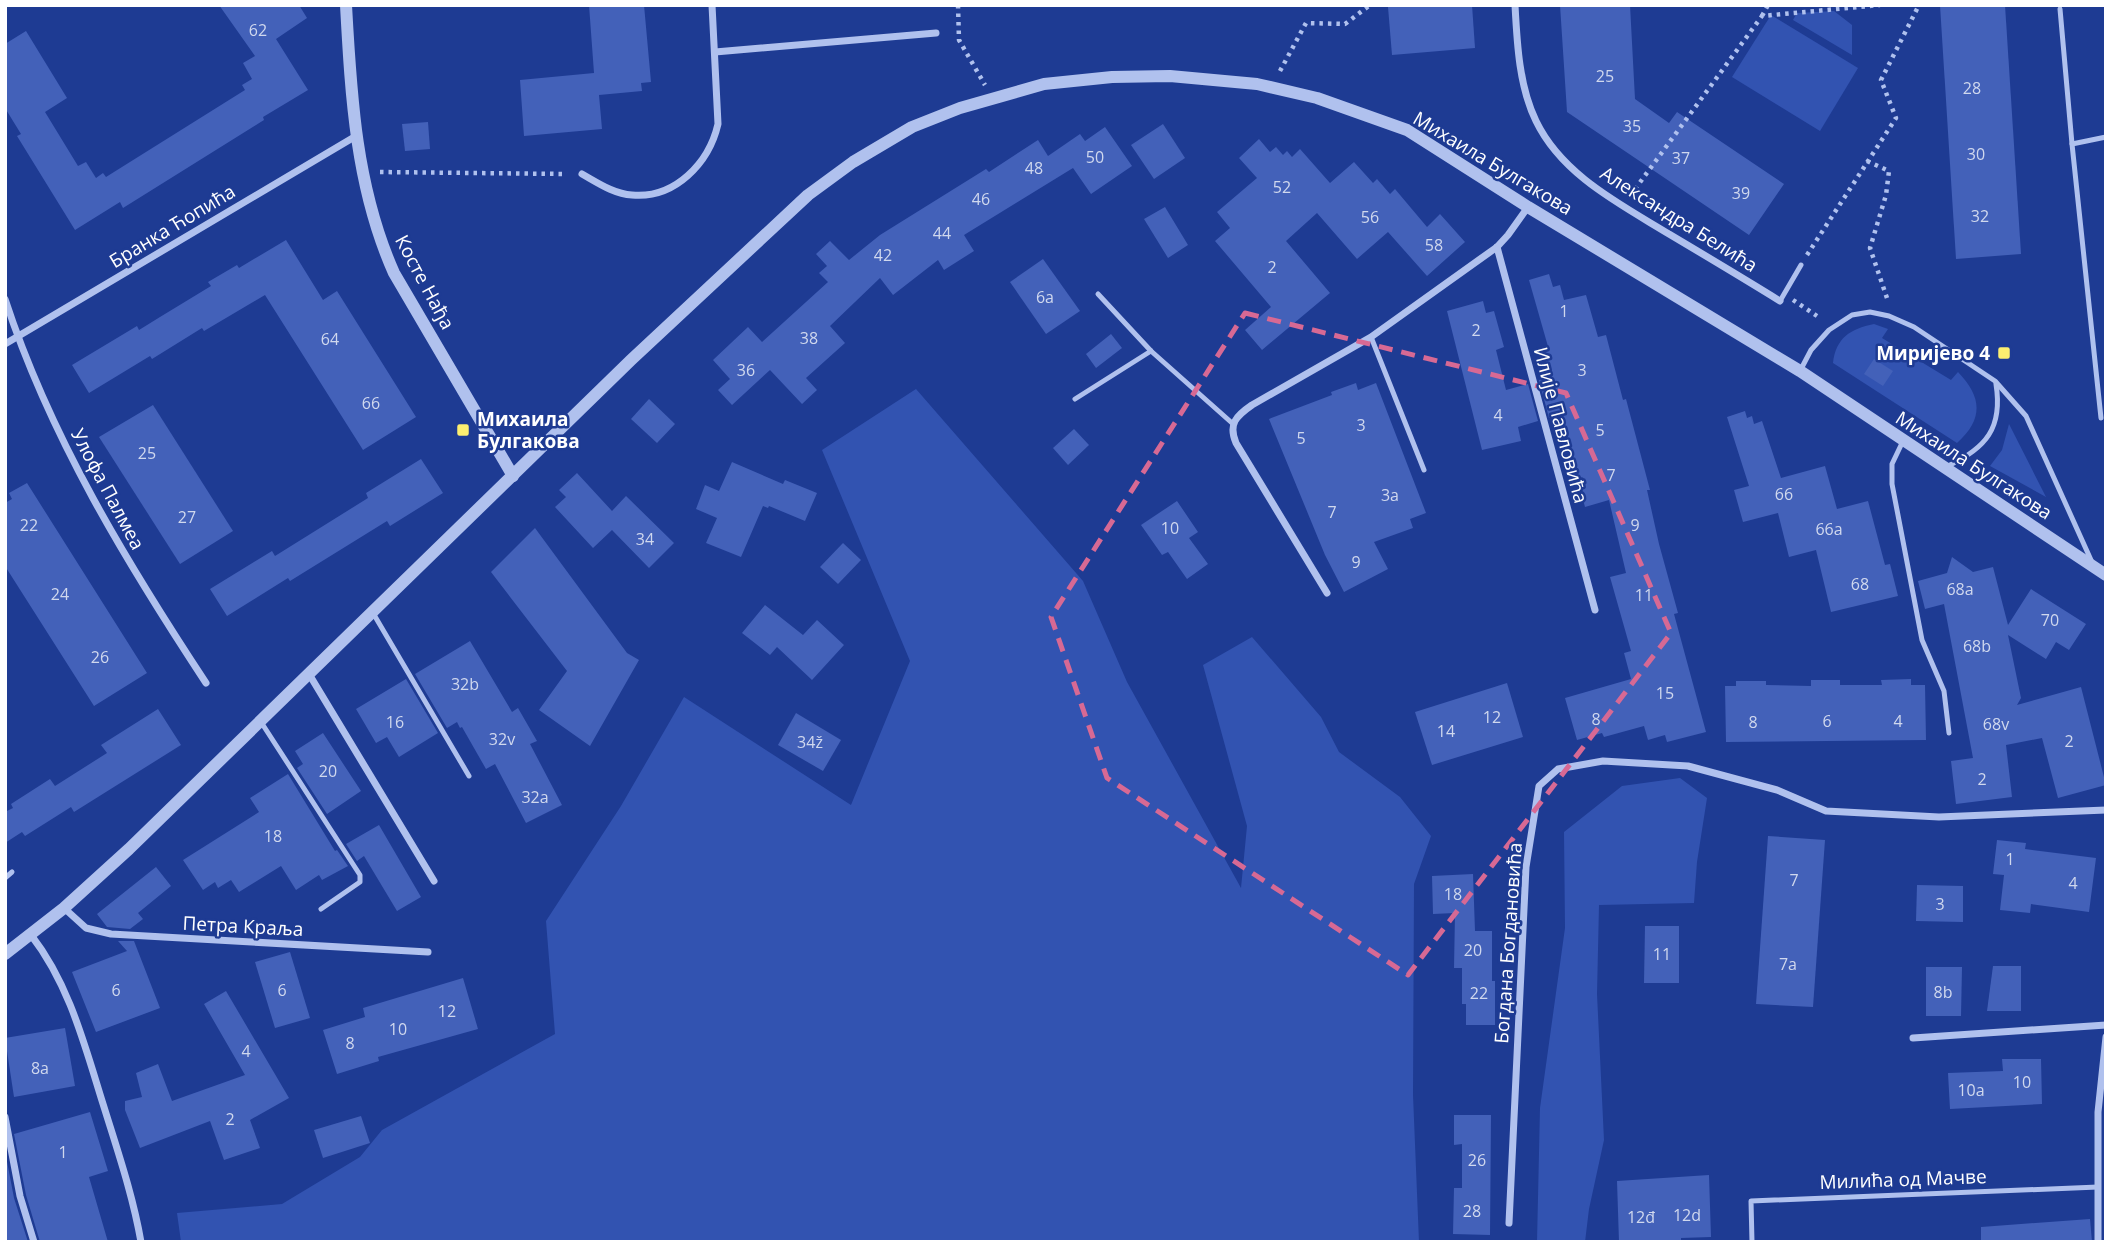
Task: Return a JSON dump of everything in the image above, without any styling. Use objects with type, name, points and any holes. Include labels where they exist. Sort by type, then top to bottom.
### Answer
[{"type":"street","name":"Косте Нађа","points":[[346,5],[351,100],[356,136],[362,172],[380,241],[394,273],[513,476]]},
{"type":"street","points":[[582,174],[615,192],[633,195],[651,194],[667,189],[696,169],[714,140],[718,124],[712,5]]},
{"type":"street","name":"Александра Белића","points":[[1515,5],[1518,50],[1527,97],[1545,138],[1555,152],[1623,205],[1782,297]]},
{"type":"street","points":[[715,52],[936,33]]},
{"type":"street","name":"Михаила Булгакова","points":[[5,954],[64,908],[261,722],[631,360],[808,195],[853,162],[912,127],[960,108],[1044,84],[1112,77],[1170,76],[1257,84],[1317,99],[1407,130],[1528,207],[1800,371],[2106,575]]},
{"type":"street","name":"Бранка Ћопића","points":[[5,344],[356,136]]},
{"type":"street","points":[[1327,593],[1236,443],[1232,423],[1252,405],[1371,337],[1497,247],[1528,207]]},
{"type":"street","name":"Илије Павловића","points":[[1497,247],[1595,611]]},
{"type":"street","name":"Улофа Палмеа","points":[[5,299],[18,337],[61,436],[97,506],[206,683]]},
{"type":"street","points":[[309,674],[434,881]]},
{"type":"street","name":"Богдана Богдановића","points":[[1509,1223],[1526,867],[1539,786],[1558,769],[1603,761],[1688,766],[1777,790],[1826,811],[1939,817],[2106,810]]},
{"type":"street","name":"Петра Краља","points":[[64,908],[86,928],[111,934],[428,952]]},
{"type":"street","points":[[31,935],[57,973],[77,1022],[128,1184],[141,1242]]},
{"type":"street","points":[[1913,1038],[2106,1025]]},
{"type":"street","points":[[2098,1242],[2098,1187],[2106,1037]]},
{"type":"street","points":[[5,1117],[20,1196],[34,1242]]},
{"type":"lane","points":[[2060,9],[2101,418]]},
{"type":"lane","points":[[2072,144],[2106,137]]},
{"type":"lane","points":[[1782,297],[1801,265]]},
{"type":"lane","points":[[1098,294],[1151,351],[1232,423]]},
{"type":"lane","points":[[1800,371],[1811,350],[1829,330],[1852,315],[1870,312],[1889,316],[1914,327],[1995,381],[2026,416],[2094,566]]},
{"type":"lane","points":[[1371,337],[1424,470]]},
{"type":"lane","points":[[1074,399],[1151,351]]},
{"type":"lane","points":[[1946,467],[1975,451],[1992,431],[1999,404],[1995,381]]},
{"type":"lane","points":[[1903,441],[1892,464],[1892,484],[1922,640],[1944,691],[1949,733]]},
{"type":"lane","points":[[373,613],[469,776]]},
{"type":"lane","points":[[261,722],[360,875],[360,882],[321,909]]},
{"type":"lane","points":[[5,878],[12,872]]},
{"type":"lane","name":"Милића од Мачве","points":[[1752,1242],[1751,1201],[2098,1187]]},
{"type":"path","points":[[958,5],[959,40],[992,99]]},
{"type":"path","points":[[1271,88],[1306,23],[1345,24],[1370,5]]},
{"type":"path","points":[[1623,205],[1768,5]]},
{"type":"path","points":[[1817,5],[1823,10]]},
{"type":"path","points":[[1762,16],[1880,5]]},
{"type":"path","points":[[1801,265],[1896,118],[1881,80],[1919,5]]},
{"type":"path","points":[[1867,161],[1889,171],[1886,195],[1870,248],[1889,305]]},
{"type":"path","points":[[362,172],[582,174]]},
{"type":"path","points":[[1782,297],[1817,316]]},
{"type":"highlighted area","points":[[1245,313],[1566,393],[1671,633],[1408,975],[1107,778],[1051,617]]},
{"type":"shaded area","points":[[1834,11],[1852,25],[1852,55],[1793,20],[1797,13]]},
{"type":"shaded area","points":[[1771,15],[1858,68],[1820,131],[1732,77]]},
{"type":"shaded area","points":[[1874,324],[1888,329],[1882,338],[1951,380],[1958,372],[1966,381],[1975,399],[1976,417],[1957,443],[1833,363],[1837,347],[1846,336]]},
{"type":"shaded area","points":[[916,389],[1083,581],[1127,682],[1241,888],[1247,826],[1203,665],[1252,637],[1321,717],[1339,752],[1400,797],[1431,836],[1414,884],[1413,1095],[1419,1242],[181,1242],[177,1213],[282,1204],[360,1157],[382,1130],[555,1034],[546,921],[621,806],[684,697],[851,805],[910,661],[822,450]]},
{"type":"shaded area","points":[[2009,424],[2046,497],[1990,466],[2002,450]]},
{"type":"shaded area","points":[[1680,778],[1707,798],[1694,903],[1599,905],[1597,994],[1604,1140],[1589,1209],[1585,1242],[1537,1242],[1540,1108],[1565,928],[1564,832],[1622,786]]},
{"type":"building","points":[[219,5],[299,5],[307,18],[276,39],[308,90],[123,208],[120,202],[75,230],[17,136],[21,134],[5,108],[5,44],[26,31],[67,98],[45,112],[78,166],[86,162],[96,178],[103,173],[106,177],[245,90],[242,85],[252,79],[243,63],[255,56]]},
{"type":"building","points":[[589,5],[644,5],[651,82],[641,83],[642,91],[599,95],[602,129],[524,136],[520,80],[594,73]]},
{"type":"building","points":[[1472,5],[1475,48],[1392,55],[1388,7]]},
{"type":"building","points":[[1560,5],[1630,5],[1635,99],[1669,123],[1677,112],[1784,184],[1749,235],[1567,112]]},
{"type":"building","points":[[1940,5],[2005,5],[2021,254],[1956,259]]},
{"type":"building","points":[[428,122],[430,149],[405,151],[402,124]]},
{"type":"building","points":[[1163,124],[1185,158],[1154,179],[1131,145]]},
{"type":"building","points":[[1105,127],[1132,166],[1091,194],[1073,168],[964,235],[974,251],[944,270],[938,260],[893,295],[880,278],[830,326],[845,343],[806,378],[817,390],[802,404],[770,370],[732,405],[718,390],[730,379],[713,360],[748,327],[762,342],[828,282],[819,273],[827,266],[816,254],[830,241],[849,260],[880,235],[986,169],[989,172],[1038,140],[1048,156],[1080,134],[1085,141]]},
{"type":"building","points":[[1259,139],[1270,152],[1276,147],[1283,155],[1287,151],[1292,157],[1300,149],[1330,183],[1354,162],[1373,183],[1377,179],[1390,194],[1395,189],[1427,227],[1440,214],[1465,242],[1427,276],[1388,232],[1357,259],[1317,213],[1286,241],[1330,293],[1262,350],[1245,330],[1271,307],[1215,241],[1230,228],[1217,212],[1257,178],[1239,158]]},
{"type":"building","points":[[1165,207],[1188,245],[1168,258],[1144,219]]},
{"type":"building","points":[[286,240],[323,300],[337,291],[416,417],[363,450],[265,295],[204,331],[202,328],[152,359],[150,356],[89,393],[72,365],[137,326],[139,330],[211,286],[208,282],[237,265],[239,268]]},
{"type":"building","points":[[1043,259],[1080,311],[1046,334],[1010,282]]},
{"type":"building","points":[[1549,274],[1553,287],[1560,285],[1564,300],[1586,295],[1598,337],[1606,335],[1650,490],[1647,490],[1659,544],[1678,613],[1674,614],[1706,732],[1667,742],[1665,735],[1648,740],[1644,726],[1604,737],[1602,733],[1577,740],[1565,698],[1631,679],[1624,653],[1631,651],[1610,577],[1626,573],[1609,500],[1585,507],[1560,414],[1549,418],[1539,380],[1550,377],[1543,351],[1549,350],[1529,280]]},
{"type":"building","points":[[1483,301],[1486,313],[1494,311],[1504,347],[1496,350],[1506,390],[1528,384],[1538,421],[1518,427],[1521,441],[1482,450],[1447,311]]},
{"type":"building","points":[[1111,334],[1122,348],[1096,368],[1086,354]]},
{"type":"building","points":[[1874,359],[1893,371],[1883,386],[1864,374]]},
{"type":"building","points":[[1356,383],[1358,390],[1376,383],[1426,513],[1410,519],[1413,528],[1374,542],[1388,569],[1344,592],[1325,555],[1269,419]]},
{"type":"building","points":[[649,399],[675,424],[657,443],[631,419]]},
{"type":"building","points":[[153,405],[233,531],[180,564],[99,437]]},
{"type":"building","points":[[1745,411],[1747,418],[1752,416],[1754,424],[1762,421],[1781,478],[1825,466],[1837,509],[1868,501],[1885,565],[1890,564],[1898,596],[1831,612],[1816,550],[1789,557],[1778,513],[1743,522],[1734,490],[1749,486],[1727,417]]},
{"type":"building","points":[[1074,429],[1089,445],[1068,465],[1053,448]]},
{"type":"building","points":[[421,459],[443,493],[390,526],[387,521],[227,616],[210,589],[272,551],[275,556],[368,498],[366,493]]},
{"type":"building","points":[[732,462],[783,484],[785,480],[817,493],[805,521],[763,506],[741,557],[706,543],[717,518],[696,509],[705,485],[719,491]]},
{"type":"building","points":[[577,473],[612,511],[626,496],[674,543],[649,568],[612,530],[593,548],[555,507],[566,497],[559,490]]},
{"type":"building","points":[[27,483],[147,673],[94,706],[5,566],[5,503],[12,499],[9,493]]},
{"type":"building","points":[[1177,501],[1198,532],[1189,538],[1208,564],[1187,579],[1168,552],[1162,555],[1141,525]]},
{"type":"building","points":[[535,528],[627,653],[639,660],[590,746],[539,710],[567,671],[491,572]]},
{"type":"building","points":[[843,543],[861,560],[838,584],[820,567]]},
{"type":"building","points":[[1952,557],[1973,572],[1993,567],[2008,625],[2031,589],[2086,624],[2069,650],[2056,642],[2046,659],[2008,635],[2021,698],[2017,705],[2081,687],[2106,785],[2058,798],[2042,738],[2006,745],[2012,797],[1956,804],[1951,761],[1973,758],[1944,604],[1925,609],[1918,581],[1947,573]]},
{"type":"building","points":[[765,605],[803,635],[817,620],[844,645],[812,680],[777,647],[770,655],[742,633]]},
{"type":"building","points":[[470,641],[512,712],[518,708],[537,741],[530,744],[562,805],[526,823],[495,764],[486,769],[457,722],[447,728],[415,674]]},
{"type":"building","points":[[406,679],[438,733],[399,757],[387,737],[376,743],[356,709]]},
{"type":"building","points":[[1911,679],[1911,685],[1925,685],[1926,740],[1726,742],[1725,686],[1736,686],[1736,681],[1811,686],[1811,680],[1840,680],[1840,685],[1882,685],[1881,680]]},
{"type":"building","points":[[1507,683],[1523,737],[1432,765],[1415,712]]},
{"type":"building","points":[[158,709],[181,745],[74,812],[71,807],[25,836],[22,832],[5,843],[5,812],[13,808],[11,804],[50,779],[55,786],[107,753],[101,745]]},
{"type":"building","points":[[796,713],[841,740],[823,771],[778,745]]},
{"type":"building","points":[[323,733],[361,791],[327,814],[297,768],[303,764],[295,751]]},
{"type":"building","points":[[288,774],[335,851],[337,850],[348,866],[322,880],[319,875],[296,890],[281,866],[239,892],[231,880],[218,888],[215,882],[203,890],[183,860],[259,812],[250,798]]},
{"type":"building","points":[[379,825],[421,897],[397,911],[364,856],[357,861],[346,844]]},
{"type":"building","points":[[1768,836],[1825,840],[1813,1007],[1756,1004]]},
{"type":"building","points":[[1997,840],[2026,843],[2025,849],[2096,858],[2089,912],[2031,904],[2030,913],[2000,910],[2004,875],[1993,874]]},
{"type":"building","points":[[156,867],[171,886],[138,913],[143,919],[130,929],[107,927],[97,914]]},
{"type":"building","points":[[1473,874],[1475,931],[1492,931],[1495,1025],[1466,1025],[1466,1004],[1462,1004],[1462,968],[1454,968],[1455,913],[1433,914],[1432,876]]},
{"type":"building","points":[[1917,885],[1963,886],[1963,922],[1916,921]]},
{"type":"building","points":[[1645,926],[1679,926],[1679,983],[1644,983]]},
{"type":"building","points":[[118,941],[134,941],[160,1008],[96,1032],[72,972],[127,951]]},
{"type":"building","points":[[290,952],[310,1018],[275,1028],[255,962]]},
{"type":"building","points":[[1993,966],[2021,966],[2021,1011],[1987,1011]]},
{"type":"building","points":[[1926,967],[1962,967],[1961,1016],[1926,1016]]},
{"type":"building","points":[[463,978],[478,1029],[378,1057],[379,1061],[337,1074],[323,1030],[365,1017],[363,1008]]},
{"type":"building","points":[[226,991],[289,1098],[250,1120],[260,1148],[224,1160],[210,1121],[140,1148],[125,1110],[125,1101],[142,1097],[136,1073],[158,1064],[172,1101],[245,1075],[204,1004]]},
{"type":"building","points":[[65,1028],[75,1086],[14,1097],[5,1038]]},
{"type":"building","points":[[2002,1059],[2041,1059],[2042,1104],[1950,1109],[1948,1073],[2003,1071]]},
{"type":"building","points":[[90,1112],[108,1171],[89,1177],[108,1242],[40,1242],[26,1195],[14,1134]]},
{"type":"building","points":[[1454,1115],[1491,1115],[1490,1235],[1453,1234],[1454,1188],[1462,1188],[1462,1144],[1454,1145]]},
{"type":"building","points":[[361,1116],[370,1143],[323,1158],[314,1130]]},
{"type":"building","points":[[5,1151],[14,1198],[28,1242],[5,1242]]},
{"type":"building","points":[[1709,1175],[1711,1237],[1681,1238],[1681,1242],[1619,1242],[1617,1181]]},
{"type":"building","points":[[2090,1219],[2092,1242],[1981,1242],[1981,1227]]},
{"type":"place","name":"Миријево 4","points":[[2004,353]]},
{"type":"place","name":"Михаила Булгакова","points":[[463,430]]}]
